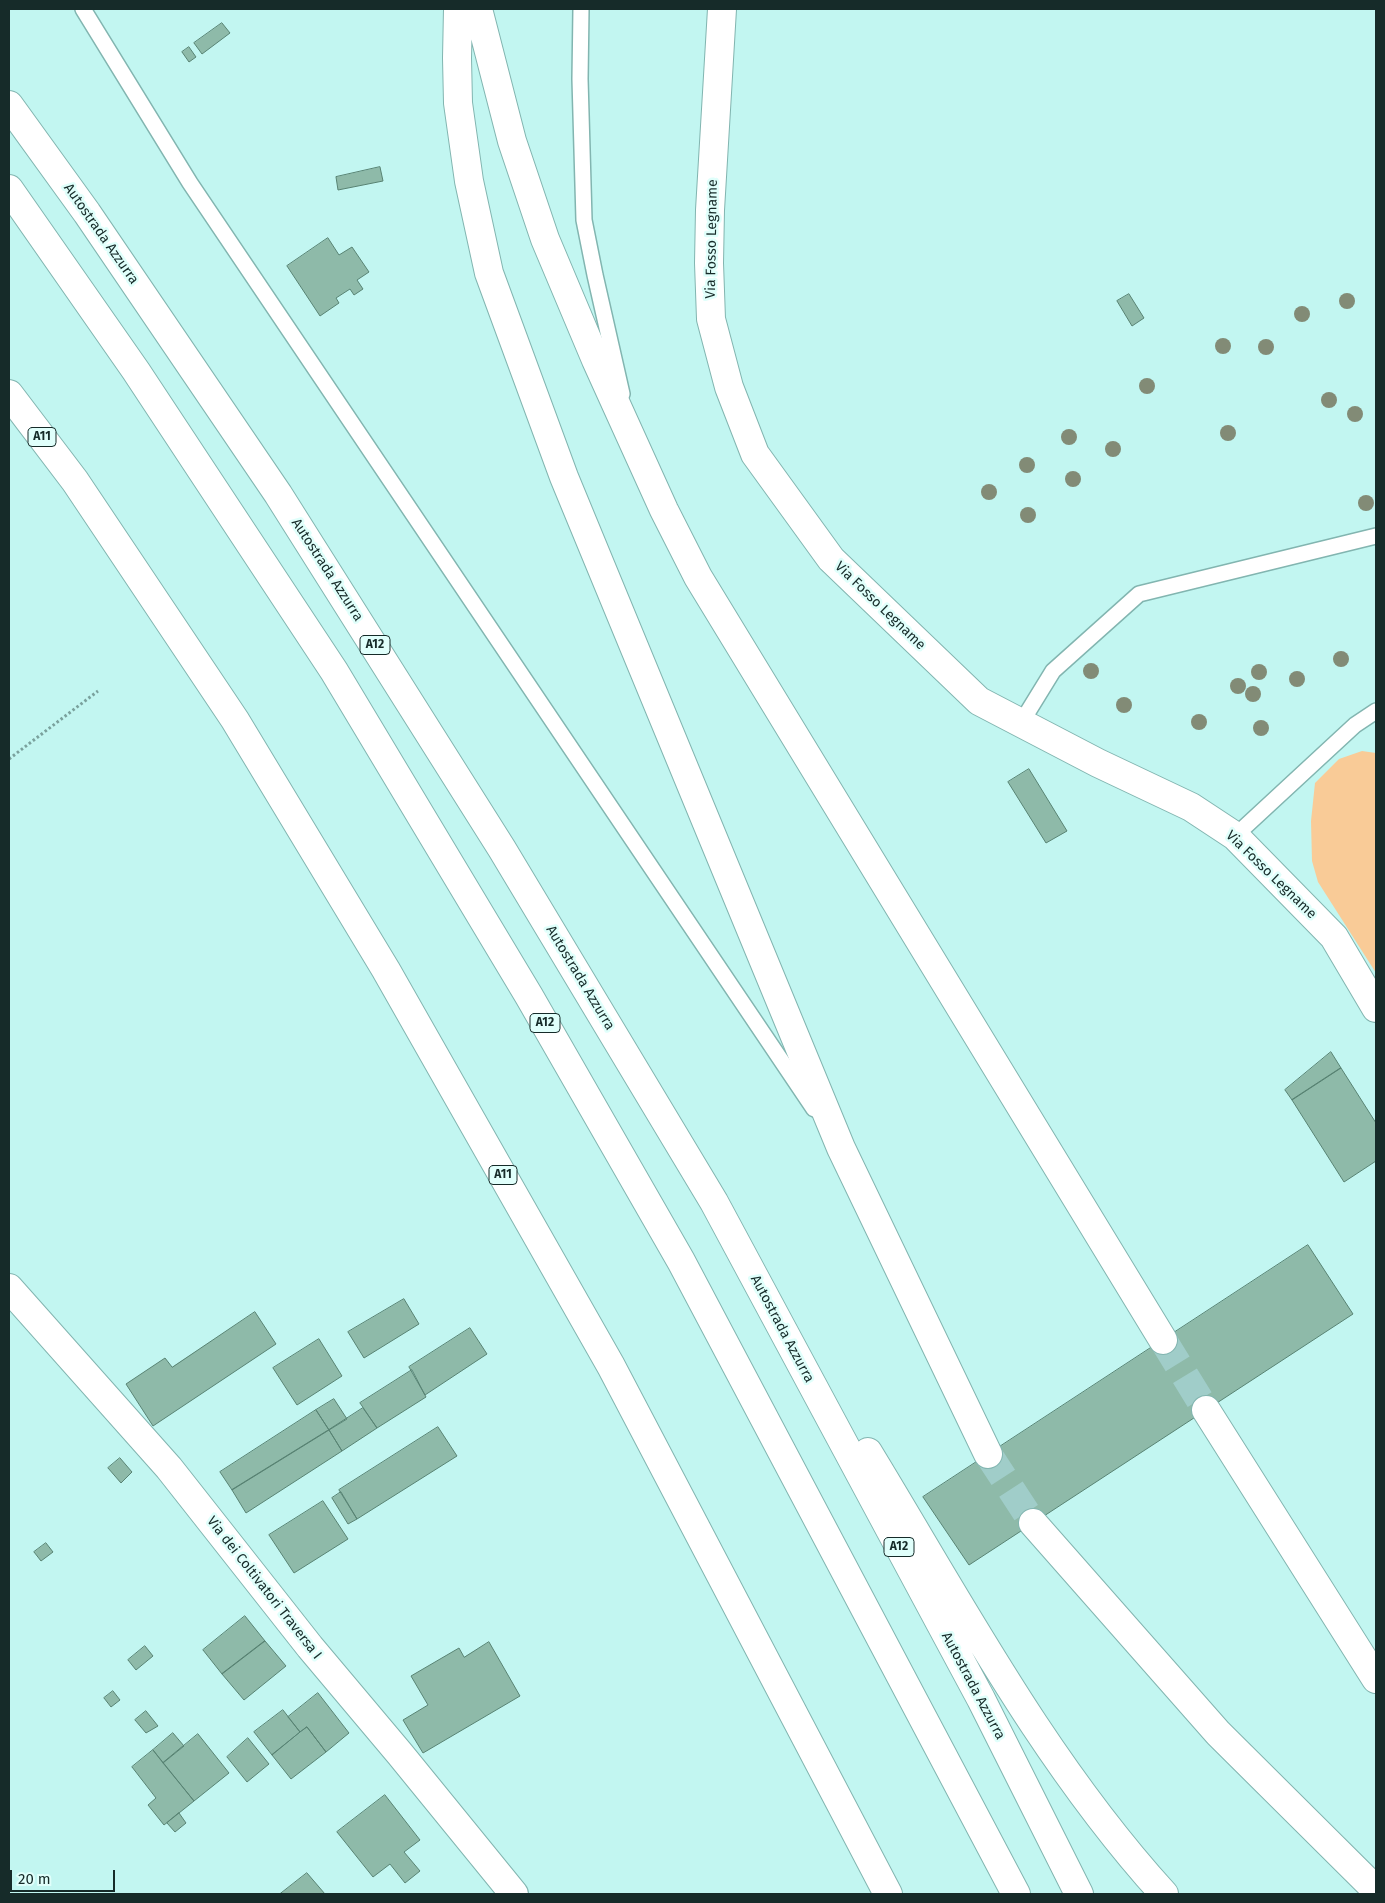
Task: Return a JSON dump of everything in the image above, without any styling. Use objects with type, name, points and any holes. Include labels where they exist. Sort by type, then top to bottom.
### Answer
[{"type":"main road","points":[[458,9],[458,103],[469,181],[489,273],[564,477],[840,1148],[988,1454]]},
{"type":"main road","points":[[478,9],[512,141],[545,239],[596,360],[664,510],[698,577],[1163,1340]]},
{"type":"main road","name":"Via Fosso Legname","points":[[722,9],[710,219],[711,319],[729,388],[755,454],[831,559],[980,701],[1098,763],[1191,807],[1235,836],[1334,937],[1376,1008]]},
{"type":"main road","name":"Autostrada Azzurra","points":[[9,105],[87,213],[169,332],[278,494],[367,632],[502,849],[714,1202],[981,1699],[1079,1894]]},
{"type":"main road","name":"A12","points":[[9,189],[136,371],[334,671],[529,996],[681,1261],[1016,1894]]},
{"type":"main road","name":"A11","points":[[9,394],[75,481],[235,720],[386,970],[611,1366],[888,1894]]},
{"type":"main road","points":[[714,1202],[932,1556],[981,1642],[1032,1721],[1094,1809],[1124,1848],[1164,1894]]},
{"type":"main road","name":"Via dei Coltivatori Traversa I","points":[[9,1288],[169,1468],[310,1647],[514,1894]]},
{"type":"main road","points":[[1206,1410],[1376,1679]]},
{"type":"main road","points":[[1033,1523],[1218,1733],[1376,1890]]},
{"type":"lane","points":[[83,9],[190,182],[840,1148]]},
{"type":"lane","points":[[581,9],[580,88],[584,220],[634,442]]},
{"type":"lane","points":[[1021,723],[1053,671],[1139,594],[1376,536]]},
{"type":"lane","points":[[1235,836],[1355,725],[1376,711]]},
{"type":"path","points":[[9,759],[98,691]]},
{"type":"shaded area","points":[[1362,751],[1376,753],[1376,973],[1318,882],[1312,861],[1311,821],[1315,783],[1339,759]]},
{"type":"building","points":[[222,23],[230,33],[202,54],[194,43]]},
{"type":"building","points":[[189,47],[196,57],[189,62],[182,52]]},
{"type":"building","points":[[380,167],[383,181],[338,190],[336,177]]},
{"type":"building","points":[[328,238],[339,255],[352,247],[369,272],[357,280],[363,289],[354,295],[350,289],[336,298],[339,303],[320,316],[287,266]]},
{"type":"building","points":[[1129,294],[1144,318],[1132,326],[1117,301]]},
{"type":"building","points":[[1029,769],[1067,831],[1046,843],[1008,782]]},
{"type":"building","points":[[1331,1052],[1341,1068],[1292,1100],[1285,1090]]},
{"type":"building","points":[[1341,1068],[1376,1123],[1376,1161],[1344,1182],[1292,1100]]},
{"type":"building","points":[[1308,1245],[1353,1314],[969,1565],[923,1497]]},
{"type":"building","points":[[404,1299],[419,1324],[364,1358],[348,1332]]},
{"type":"building","points":[[255,1312],[276,1344],[153,1426],[126,1384],[165,1358],[172,1367]]},
{"type":"building","points":[[470,1328],[487,1354],[425,1395],[409,1367]]},
{"type":"building","points":[[319,1339],[342,1376],[297,1405],[273,1368]]},
{"type":"building","points":[[412,1370],[426,1397],[377,1428],[360,1403]]},
{"type":"building","points":[[334,1399],[347,1419],[329,1430],[316,1410]]},
{"type":"building","points":[[363,1408],[377,1428],[342,1451],[329,1430]]},
{"type":"building","points":[[316,1410],[329,1430],[232,1490],[220,1472]]},
{"type":"building","points":[[438,1427],[457,1456],[357,1519],[339,1490]]},
{"type":"building","points":[[329,1430],[342,1451],[246,1513],[232,1490]]},
{"type":"building","points":[[120,1458],[132,1472],[121,1483],[108,1468]]},
{"type":"building","points":[[341,1492],[357,1519],[348,1524],[332,1498]]},
{"type":"building","points":[[323,1501],[348,1539],[294,1573],[269,1535]]},
{"type":"building","points":[[46,1543],[53,1552],[41,1561],[34,1552]]},
{"type":"building","points":[[245,1616],[265,1641],[222,1674],[203,1650]]},
{"type":"building","points":[[265,1641],[286,1666],[244,1700],[222,1674]]},
{"type":"building","points":[[489,1642],[520,1696],[423,1753],[403,1720],[428,1705],[411,1676],[459,1648],[464,1657]]},
{"type":"building","points":[[145,1646],[153,1656],[136,1670],[128,1660]]},
{"type":"building","points":[[113,1691],[120,1700],[111,1707],[104,1698]]},
{"type":"building","points":[[318,1693],[349,1733],[326,1752],[307,1727],[300,1732],[288,1717]]},
{"type":"building","points":[[283,1710],[300,1732],[272,1755],[254,1732]]},
{"type":"building","points":[[146,1711],[158,1726],[146,1733],[135,1720]]},
{"type":"building","points":[[307,1727],[326,1752],[291,1779],[272,1755]]},
{"type":"building","points":[[173,1733],[184,1746],[163,1763],[153,1750]]},
{"type":"building","points":[[198,1734],[229,1773],[194,1801],[163,1763]]},
{"type":"building","points":[[248,1738],[269,1764],[247,1782],[227,1757]]},
{"type":"building","points":[[153,1750],[194,1801],[164,1825],[148,1805],[156,1798],[132,1767]]},
{"type":"building","points":[[385,1795],[420,1840],[404,1852],[420,1871],[405,1883],[390,1864],[373,1877],[337,1832]]},
{"type":"building","points":[[179,1813],[186,1823],[175,1832],[167,1823]]},
{"type":"building","points":[[307,1873],[325,1894],[280,1894]]},
{"type":"tunnel","points":[[1163,1340],[1206,1410]]},
{"type":"tunnel","points":[[988,1454],[1033,1523]]}]
